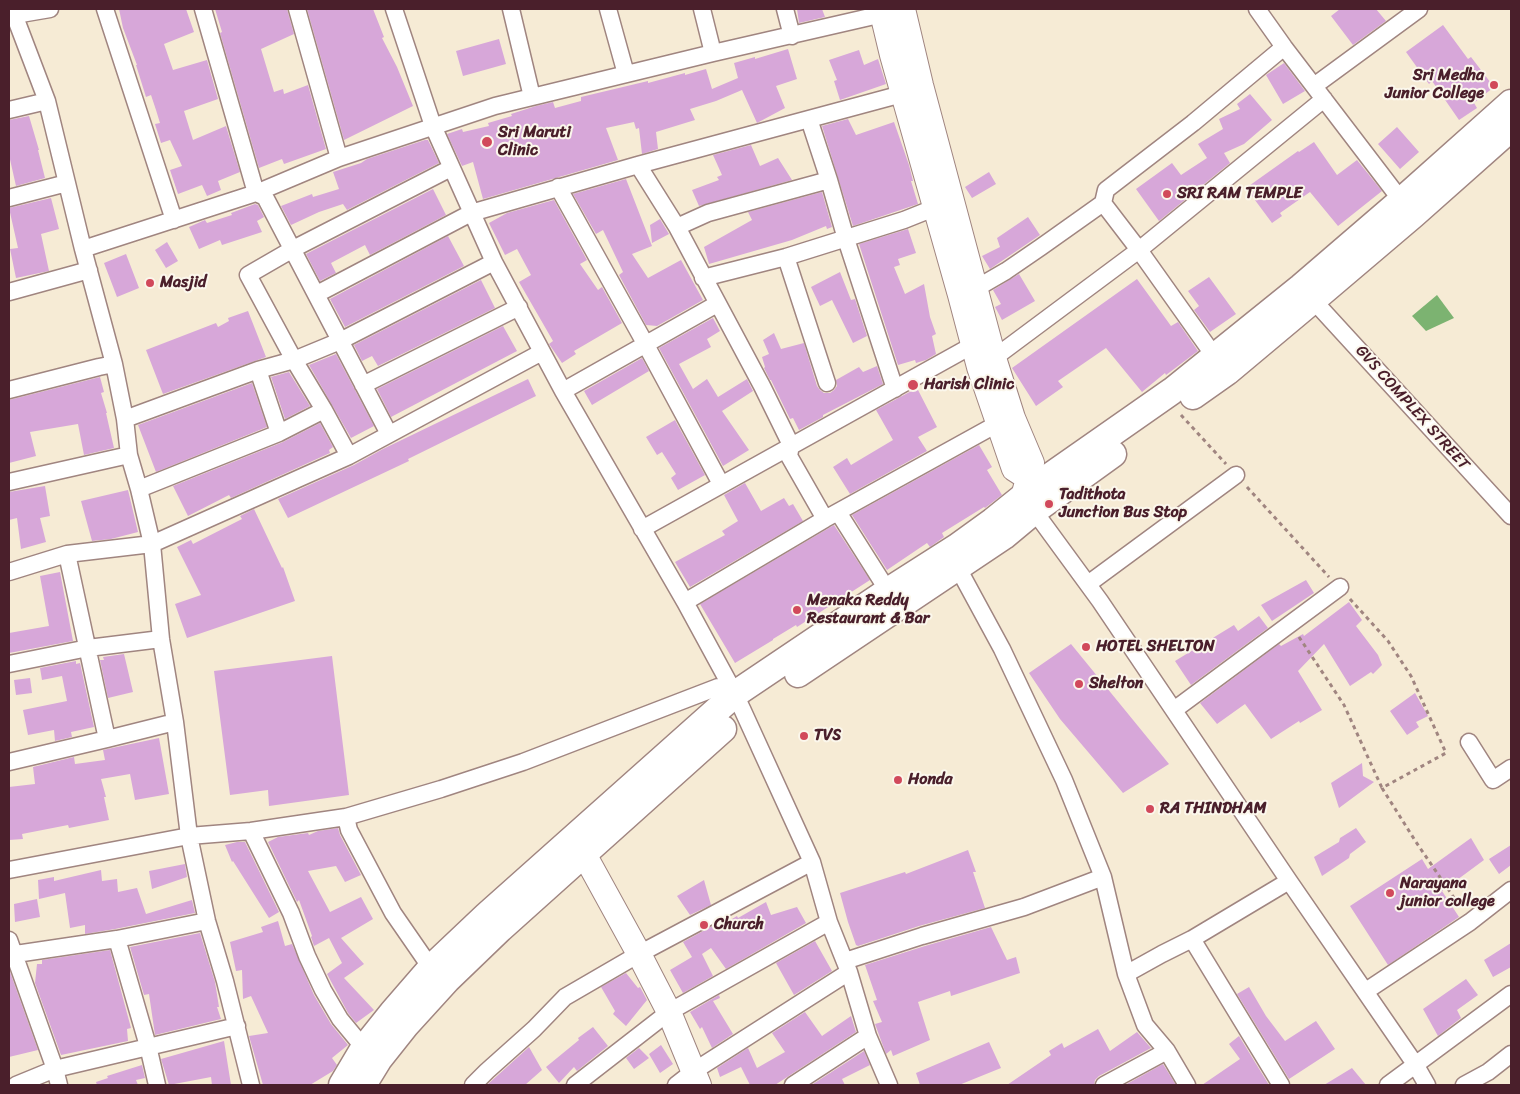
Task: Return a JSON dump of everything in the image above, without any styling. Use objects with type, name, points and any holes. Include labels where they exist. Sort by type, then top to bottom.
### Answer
[{"type":"main road","points":[[889,10],[902,94],[973,345],[997,424],[1014,469],[1028,495]]},
{"type":"main road","points":[[361,1084],[406,1025],[447,980],[500,929],[690,760],[739,702],[958,568],[1004,536],[1028,495],[1032,463],[1013,418],[994,358],[921,85],[889,10]]},
{"type":"main road","points":[[1028,495],[1176,409],[1227,372],[1313,300],[1511,103]]},
{"type":"main road","points":[[361,1084],[364,1048],[431,968],[487,915],[739,702],[888,591],[957,547],[1172,391],[1300,287],[1511,128]]},
{"type":"main road","points":[[584,854],[669,1012],[689,1080]]},
{"type":"street","points":[[50,9],[12,13],[46,101],[114,364],[125,419],[129,455],[152,544],[161,639],[175,722],[189,836],[207,922],[237,1026],[251,1085]]},
{"type":"street","points":[[105,9],[174,220]]},
{"type":"street","points":[[203,9],[256,193],[265,197],[389,434]]},
{"type":"street","points":[[297,9],[339,158]]},
{"type":"street","points":[[394,9],[433,126],[494,262],[563,391],[685,602],[739,702],[812,862],[829,922],[847,966],[868,1036],[889,1085]]},
{"type":"street","points":[[511,9],[532,97]]},
{"type":"street","points":[[608,9],[626,74]]},
{"type":"street","points":[[702,9],[713,53]]},
{"type":"street","points":[[785,9],[792,36]]},
{"type":"street","points":[[1257,9],[1407,208]]},
{"type":"street","points":[[1314,86],[1420,9]]},
{"type":"street","points":[[83,249],[256,193],[339,158],[495,106],[713,53],[792,36],[889,10]]},
{"type":"street","points":[[975,289],[1041,248],[1103,203],[1106,190],[1284,47]]},
{"type":"street","points":[[317,294],[471,214],[558,187],[902,94]]},
{"type":"street","points":[[994,358],[1138,250],[1324,99]]},
{"type":"street","points":[[9,110],[46,101]]},
{"type":"street","points":[[809,119],[895,389]]},
{"type":"street","points":[[638,165],[677,227],[762,386],[791,445],[789,456],[888,591]]},
{"type":"street","points":[[349,456],[248,275],[293,249],[451,168]]},
{"type":"street","points":[[677,227],[708,213],[829,180]]},
{"type":"street","points":[[9,198],[66,183]]},
{"type":"street","points":[[558,187],[721,484]]},
{"type":"street","points":[[1103,203],[1215,357]]},
{"type":"street","points":[[704,278],[846,239],[934,208]]},
{"type":"street","points":[[786,257],[827,383]]},
{"type":"street","points":[[125,419],[258,370],[294,360],[340,341],[494,262]]},
{"type":"street","points":[[9,292],[89,270]]},
{"type":"street","name":"GVS COMPLEX STREET","points":[[1313,300],[1508,508]]},
{"type":"street","points":[[563,391],[717,304]]},
{"type":"street","points":[[363,385],[519,308]]},
{"type":"street","points":[[642,529],[973,345]]},
{"type":"street","points":[[9,572],[67,554],[152,544],[349,456],[542,352]]},
{"type":"street","points":[[9,390],[114,364]]},
{"type":"street","points":[[258,370],[279,432]]},
{"type":"street","points":[[139,489],[279,432],[324,410]]},
{"type":"street","points":[[685,602],[832,516],[997,424]]},
{"type":"street","points":[[9,482],[129,455]]},
{"type":"street","points":[[1088,584],[1236,475]]},
{"type":"street","points":[[1028,495],[1289,881],[1366,991],[1427,1085]]},
{"type":"street","points":[[67,554],[107,739]]},
{"type":"street","points":[[958,568],[1002,649],[1064,780],[1102,877],[1126,974],[1145,1025],[1167,1050],[1187,1085]]},
{"type":"street","points":[[1174,710],[1340,588]]},
{"type":"street","points":[[9,664],[88,648],[161,639]]},
{"type":"street","points":[[9,870],[189,836],[251,831],[346,816],[441,789],[523,762],[718,687],[739,702]]},
{"type":"street","points":[[9,762],[175,722]]},
{"type":"street","points":[[1469,742],[1493,780],[1511,768]]},
{"type":"street","points":[[346,816],[349,830],[393,913],[431,968]]},
{"type":"street","points":[[251,831],[291,913],[307,956],[323,990],[340,1019],[364,1048]]},
{"type":"street","points":[[473,1085],[534,1029],[565,997],[639,954],[812,862]]},
{"type":"street","points":[[689,1080],[847,966],[922,936],[1024,907],[1102,877]]},
{"type":"street","points":[[1126,974],[1192,939],[1289,881]]},
{"type":"street","points":[[1366,991],[1470,922],[1511,890]]},
{"type":"street","points":[[59,1085],[55,1069],[10,950],[117,939],[207,922]]},
{"type":"street","points":[[575,1085],[669,1012],[829,922]]},
{"type":"street","points":[[117,939],[158,1085]]},
{"type":"street","points":[[1192,939],[1281,1085]]},
{"type":"street","points":[[1388,1085],[1511,994]]},
{"type":"street","points":[[16,1085],[55,1069],[237,1026]]},
{"type":"street","points":[[792,1085],[868,1036]]},
{"type":"street","points":[[1104,1085],[1167,1050]]},
{"type":"street","points":[[1464,1085],[1488,1072],[1511,1054]]},
{"type":"street","points":[[9,1079],[11,1085]]},
{"type":"path","points":[[1176,409],[1322,571],[1388,641],[1411,676],[1446,753],[1382,788]]},
{"type":"path","points":[[1290,624],[1344,706],[1382,788],[1470,922]]},
{"type":"green space","points":[[1437,295],[1454,318],[1426,331],[1412,316]]},
{"type":"building","points":[[119,9],[186,9],[194,32],[164,44],[173,70],[207,60],[218,99],[184,111],[193,140],[226,126],[240,172],[218,181],[221,190],[207,196],[202,185],[178,194],[170,170],[182,166],[170,140],[161,143],[155,124],[160,123],[156,110],[151,95],[146,97],[137,65],[123,28]]},
{"type":"building","points":[[215,9],[287,9],[294,34],[261,49],[274,92],[283,89],[284,94],[308,85],[326,149],[284,164],[282,159],[259,168],[220,33],[222,32]]},
{"type":"building","points":[[307,9],[373,9],[384,37],[382,38],[397,67],[413,106],[344,140]]},
{"type":"building","points":[[797,9],[822,9],[825,17],[799,23]]},
{"type":"building","points":[[1340,9],[1376,9],[1386,21],[1353,45],[1331,16]]},
{"type":"building","points":[[1443,25],[1468,59],[1471,57],[1494,87],[1474,103],[1477,108],[1459,120],[1432,81],[1429,84],[1406,52]]},
{"type":"building","points":[[499,39],[506,64],[463,76],[456,51]]},
{"type":"building","points":[[788,49],[797,79],[776,86],[785,108],[757,123],[742,90],[690,109],[695,120],[656,132],[658,149],[642,154],[639,128],[636,129],[634,122],[606,128],[618,160],[483,199],[473,162],[462,166],[447,134],[462,129],[463,132],[489,126],[488,123],[536,106],[553,102],[555,108],[581,101],[581,97],[706,69],[712,89],[738,78],[734,63]]},
{"type":"building","points":[[859,50],[864,65],[878,59],[886,84],[840,100],[834,81],[837,80],[829,60]]},
{"type":"building","points":[[1284,63],[1305,91],[1283,104],[1266,75]]},
{"type":"building","points":[[1250,94],[1272,120],[1244,144],[1224,153],[1230,163],[1159,221],[1136,189],[1172,163],[1181,175],[1207,158],[1198,144],[1223,129],[1219,119],[1240,109],[1237,104]]},
{"type":"building","points":[[29,116],[45,178],[16,186],[9,155],[9,120]]},
{"type":"building","points":[[848,119],[856,135],[894,122],[909,165],[913,181],[911,181],[918,204],[853,226],[822,126]]},
{"type":"building","points":[[1397,127],[1419,152],[1400,169],[1378,144]]},
{"type":"building","points":[[428,140],[439,163],[347,210],[343,204],[319,212],[291,225],[281,206],[312,194],[313,197],[339,189],[333,172]]},
{"type":"building","points":[[1314,142],[1337,175],[1357,160],[1382,191],[1338,226],[1310,192],[1280,213],[1282,216],[1272,223],[1246,188],[1298,151]]},
{"type":"building","points":[[751,145],[760,166],[778,158],[792,180],[699,206],[692,190],[719,180],[717,177],[722,175],[713,155]]},
{"type":"building","points":[[989,172],[996,184],[972,198],[965,187]]},
{"type":"building","points":[[626,179],[652,246],[632,254],[648,278],[681,260],[703,300],[657,326],[646,325],[619,275],[623,272],[603,230],[596,234],[573,194]]},
{"type":"building","points":[[433,189],[446,215],[370,255],[365,245],[331,263],[336,273],[320,281],[306,254]]},
{"type":"building","points":[[822,192],[832,227],[827,229],[826,226],[792,240],[709,264],[704,247],[752,220],[748,212]]},
{"type":"building","points":[[51,198],[59,229],[41,234],[49,271],[16,278],[10,249],[18,248],[9,208]]},
{"type":"building","points":[[554,200],[587,260],[580,264],[598,290],[602,287],[622,323],[574,351],[576,354],[562,363],[549,344],[553,341],[519,282],[531,275],[517,249],[505,255],[489,223],[507,213]]},
{"type":"building","points":[[255,204],[258,205],[264,217],[257,221],[262,232],[222,245],[220,240],[199,249],[189,227],[205,220],[207,223],[232,215],[231,213]]},
{"type":"building","points":[[1028,217],[1040,235],[990,269],[982,256],[1000,247],[997,238]]},
{"type":"building","points":[[660,219],[669,234],[652,243],[650,225]]},
{"type":"building","points":[[908,229],[916,253],[898,259],[900,265],[894,267],[905,294],[924,284],[930,317],[936,334],[932,336],[936,354],[916,363],[915,360],[898,365],[859,244]]},
{"type":"building","points":[[448,236],[464,266],[345,327],[330,299]]},
{"type":"building","points":[[167,242],[178,261],[166,268],[155,250]]},
{"type":"building","points":[[126,254],[139,288],[117,297],[104,263]]},
{"type":"building","points":[[840,272],[851,300],[855,299],[867,336],[853,343],[832,300],[820,306],[811,287]]},
{"type":"building","points":[[1019,274],[1035,301],[1002,320],[995,307],[1001,304],[993,290]]},
{"type":"building","points":[[1209,277],[1236,314],[1210,332],[1194,310],[1199,306],[1188,291]]},
{"type":"building","points":[[1137,279],[1171,326],[1178,322],[1198,351],[1166,375],[1165,373],[1142,392],[1106,348],[1058,381],[1063,387],[1036,406],[1012,368]]},
{"type":"building","points":[[481,280],[495,308],[378,366],[372,356],[362,361],[354,345]]},
{"type":"building","points":[[248,311],[266,357],[163,394],[146,350],[216,323],[218,327],[229,321],[228,318]]},
{"type":"building","points":[[713,318],[720,331],[707,339],[711,347],[679,364],[693,389],[707,379],[718,397],[747,379],[753,391],[722,411],[749,450],[723,466],[659,348]]},
{"type":"building","points":[[503,326],[517,351],[391,417],[377,389]]},
{"type":"building","points":[[774,333],[781,349],[804,343],[817,386],[824,393],[830,393],[837,386],[836,380],[859,367],[863,372],[877,366],[883,384],[823,415],[823,417],[799,430],[793,418],[790,419],[764,368],[762,357],[769,354],[763,340]]},
{"type":"building","points":[[336,354],[374,426],[351,438],[309,365]]},
{"type":"building","points":[[642,358],[649,371],[592,405],[584,391]]},
{"type":"building","points":[[289,372],[310,406],[285,419],[271,377]]},
{"type":"building","points":[[100,377],[104,392],[101,393],[114,448],[84,455],[78,424],[30,432],[36,456],[9,463],[9,400]]},
{"type":"building","points":[[528,379],[536,396],[408,459],[409,461],[288,518],[278,499],[354,465]]},
{"type":"building","points":[[252,383],[267,427],[156,472],[138,425]]},
{"type":"building","points":[[917,388],[937,427],[918,437],[927,451],[850,494],[833,467],[847,458],[851,465],[893,440],[876,410]]},
{"type":"building","points":[[675,420],[705,475],[678,490],[671,478],[676,474],[662,452],[657,455],[646,437]]},
{"type":"building","points":[[320,423],[333,447],[329,450],[330,453],[231,498],[229,495],[188,516],[173,486],[283,442]]},
{"type":"building","points":[[979,445],[992,467],[987,470],[1002,495],[985,508],[942,533],[944,537],[930,547],[927,543],[887,570],[852,515]]},
{"type":"building","points":[[745,483],[761,511],[784,498],[789,506],[793,504],[803,521],[690,587],[675,562],[725,535],[722,531],[738,521],[724,495]]},
{"type":"building","points":[[45,486],[50,516],[40,518],[46,542],[21,549],[17,518],[9,520],[9,492]]},
{"type":"building","points":[[128,490],[138,532],[111,539],[92,541],[81,501]]},
{"type":"building","points":[[254,509],[283,567],[295,601],[187,638],[175,604],[201,595],[177,547],[191,540],[193,544],[242,519],[240,516]]},
{"type":"building","points":[[834,525],[870,580],[797,627],[796,625],[735,663],[700,604]]},
{"type":"building","points":[[60,572],[73,641],[9,653],[9,633],[49,626],[40,576]]},
{"type":"building","points":[[1306,580],[1314,593],[1272,621],[1261,605]]},
{"type":"building","points":[[1349,602],[1362,620],[1356,626],[1378,655],[1382,665],[1373,674],[1371,672],[1350,686],[1324,644],[1298,671],[1322,710],[1300,723],[1299,721],[1271,739],[1245,704],[1217,724],[1200,703],[1279,644],[1281,646],[1303,634],[1304,636]]},
{"type":"building","points":[[1259,616],[1268,628],[1191,685],[1175,661],[1234,625],[1238,631]]},
{"type":"building","points":[[1071,644],[1169,764],[1123,793],[1060,719],[1029,673]]},
{"type":"building","points":[[124,654],[133,692],[108,698],[100,660],[104,660],[103,657]]},
{"type":"building","points":[[332,656],[349,795],[269,806],[268,790],[230,795],[214,671]]},
{"type":"building","points":[[76,661],[76,664],[80,663],[94,727],[71,732],[72,737],[55,741],[54,730],[28,735],[23,710],[67,701],[62,676],[42,680],[40,668]]},
{"type":"building","points":[[30,678],[32,693],[16,695],[14,680]]},
{"type":"building","points":[[1415,693],[1428,716],[1416,722],[1419,727],[1407,735],[1390,711]]},
{"type":"building","points":[[159,738],[169,794],[135,800],[130,774],[101,779],[109,820],[69,828],[68,825],[22,834],[23,839],[9,840],[9,787],[35,784],[33,767],[74,757],[75,764],[105,760],[103,750]]},
{"type":"building","points":[[1362,763],[1363,776],[1374,782],[1339,808],[1331,783]]},
{"type":"building","points":[[338,828],[361,875],[345,882],[336,866],[308,871],[330,912],[361,897],[373,919],[341,938],[364,964],[344,978],[374,1010],[356,1023],[348,1013],[327,974],[342,963],[329,938],[314,946],[299,900],[297,902],[268,842],[278,837],[308,833],[309,835],[318,831]]},
{"type":"building","points":[[1356,828],[1366,842],[1350,854],[1349,858],[1322,876],[1314,857],[1339,842],[1340,838]]},
{"type":"building","points":[[1471,838],[1484,860],[1442,891],[1459,917],[1388,965],[1350,906],[1422,859],[1428,869]]},
{"type":"building","points":[[245,842],[279,912],[269,918],[232,862],[225,845]]},
{"type":"building","points":[[1511,845],[1511,865],[1499,874],[1489,859]]},
{"type":"building","points":[[968,850],[985,908],[919,926],[858,946],[856,945],[840,893],[905,872],[906,874]]},
{"type":"building","points":[[185,864],[187,877],[152,889],[149,871]]},
{"type":"building","points":[[101,870],[102,881],[117,879],[118,892],[137,888],[146,914],[192,900],[195,913],[85,934],[85,925],[70,928],[65,893],[39,899],[38,880],[54,877],[54,881]]},
{"type":"building","points":[[704,880],[711,905],[690,915],[677,896]]},
{"type":"building","points":[[37,899],[40,917],[15,922],[14,904]]},
{"type":"building","points":[[766,902],[771,915],[797,907],[806,923],[726,969],[711,948],[702,954],[713,976],[683,993],[670,970],[692,957],[683,942],[716,924],[717,928],[737,916],[738,918]]},
{"type":"building","points":[[278,921],[285,946],[292,944],[314,995],[331,1024],[348,1045],[332,1058],[337,1065],[333,1071],[310,1085],[263,1085],[249,1036],[268,1033],[251,996],[243,999],[242,970],[236,971],[230,942],[263,932],[261,927]]},
{"type":"building","points":[[991,927],[1007,960],[1016,957],[1020,973],[951,996],[950,991],[918,1002],[930,1040],[893,1056],[891,1050],[886,1054],[875,1024],[882,1022],[873,1001],[877,1000],[865,965]]},
{"type":"building","points":[[200,933],[215,982],[219,1007],[217,1007],[221,1019],[155,1035],[149,994],[144,995],[130,947]]},
{"type":"building","points":[[815,941],[832,971],[794,995],[776,963]]},
{"type":"building","points":[[1511,943],[1511,967],[1493,977],[1484,960]]},
{"type":"building","points":[[110,950],[131,1028],[127,1029],[128,1041],[61,1055],[35,983],[37,964],[42,964],[42,960]]},
{"type":"building","points":[[9,969],[38,1050],[9,1057]]},
{"type":"building","points":[[626,973],[638,988],[640,987],[647,1000],[626,1026],[613,1014],[615,1011],[601,987]]},
{"type":"building","points":[[1466,979],[1478,995],[1457,1010],[1461,1018],[1438,1036],[1423,1009]]},
{"type":"building","points":[[1249,987],[1266,1016],[1285,1041],[1316,1021],[1335,1049],[1289,1079],[1237,994]]},
{"type":"building","points":[[719,995],[720,998],[713,1001],[733,1034],[712,1048],[702,1027],[700,1029],[690,1012]]},
{"type":"building","points":[[805,1012],[822,1036],[851,1016],[856,1032],[775,1085],[750,1085],[741,1067],[720,1077],[717,1068],[748,1048],[757,1068],[785,1052],[772,1033]]},
{"type":"building","points":[[593,1027],[608,1046],[577,1071],[574,1067],[559,1083],[546,1067]]},
{"type":"building","points":[[1098,1029],[1110,1051],[1137,1032],[1151,1048],[1099,1076],[1095,1080],[1094,1085],[1007,1085],[1051,1055],[1049,1051],[1062,1043],[1064,1048]]},
{"type":"building","points":[[1239,1036],[1269,1085],[1202,1085],[1240,1059],[1229,1044]]},
{"type":"building","points":[[224,1041],[231,1085],[212,1085],[211,1077],[169,1085],[161,1059]]},
{"type":"building","points":[[989,1042],[1001,1068],[959,1085],[920,1085],[916,1073]]},
{"type":"building","points":[[661,1045],[673,1064],[660,1073],[649,1054]]},
{"type":"building","points":[[529,1047],[542,1070],[525,1085],[487,1085]]},
{"type":"building","points":[[639,1048],[649,1058],[634,1069],[626,1058]]},
{"type":"building","points":[[864,1051],[870,1065],[842,1079],[845,1085],[813,1084]]},
{"type":"building","points":[[1163,1064],[1176,1085],[1125,1085]]},
{"type":"building","points":[[142,1065],[145,1078],[136,1080],[138,1085],[97,1085],[96,1082],[108,1078],[107,1076]]},
{"type":"building","points":[[1352,1068],[1366,1085],[1324,1085]]},
{"type":"place","name":"Sri Medha Junior College","points":[[1494,85]]},
{"type":"place","name":"Sri Maruti Clinic","points":[[487,142]]},
{"type":"place","name":"SRI RAM TEMPLE","points":[[1167,194]]},
{"type":"place","name":"Masjid","points":[[150,283]]},
{"type":"place","name":"Harish Clinic","points":[[913,385]]},
{"type":"place","name":"Tadithota Junction Bus Stop","points":[[1049,504]]},
{"type":"place","name":"Menaka Reddy Restaurant & Bar","points":[[797,610]]},
{"type":"place","name":"HOTEL SHELTON","points":[[1086,647]]},
{"type":"place","name":"Shelton","points":[[1079,684]]},
{"type":"place","name":"TVS","points":[[804,736]]},
{"type":"place","name":"Honda","points":[[898,780]]},
{"type":"place","name":"RA THINDHAM","points":[[1150,809]]},
{"type":"place","name":"Narayana junior college","points":[[1390,893]]},
{"type":"place","name":"Church","points":[[704,925]]}]
